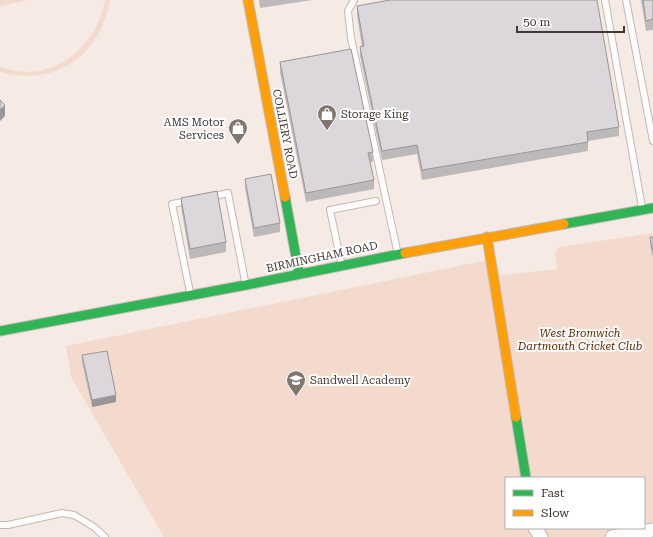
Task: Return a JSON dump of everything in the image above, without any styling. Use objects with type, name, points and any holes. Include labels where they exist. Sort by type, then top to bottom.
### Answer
[{"type":"main road","name":"COLLIERY ROAD","points":[[248,0],[299,273]]},
{"type":"main road","name":"BIRMINGHAM ROAD","points":[[0,332],[246,285],[397,254],[649,209]]},
{"type":"main road","points":[[487,237],[526,477]]},
{"type":"street","points":[[612,537],[653,530]]},
{"type":"lane","points":[[354,0],[348,11],[351,38],[397,254]]},
{"type":"lane","points":[[605,0],[649,209]]},
{"type":"lane","points":[[626,0],[653,141]]},
{"type":"lane","points":[[207,197],[228,193],[246,285]]},
{"type":"lane","points":[[190,295],[172,204],[193,200]]},
{"type":"lane","points":[[342,266],[330,210],[376,201]]},
{"type":"lane","points":[[0,525],[8,525],[62,513],[78,517],[94,527],[105,537]]},
{"type":"green space","points":[[0,0],[29,0],[0,6]]},
{"type":"green space","points":[[105,0],[110,0],[105,20],[96,37],[86,51],[72,63],[57,71],[39,75],[20,76],[0,72],[0,67],[24,72],[42,70],[55,66],[68,59],[79,50],[96,27],[102,14]]},
{"type":"green space","name":"Sandwell Academy","points":[[653,233],[653,537],[164,537],[71,377],[66,346],[488,260],[521,477],[505,477],[505,529],[645,529],[645,477],[530,477],[496,276],[557,269],[555,253],[559,247]]},
{"type":"building","points":[[390,0],[597,0],[619,127],[587,132],[588,142],[422,170],[417,145],[382,151],[360,47],[364,46],[357,6]]},
{"type":"building","points":[[643,0],[653,0],[653,19],[646,21]]},
{"type":"building","name":"Storage King","points":[[351,49],[373,152],[368,153],[374,180],[306,193],[280,62]]},
{"type":"building","points":[[0,100],[5,105],[0,110]]},
{"type":"building","points":[[271,174],[280,223],[254,228],[245,179]]},
{"type":"building","points":[[217,191],[226,242],[190,249],[181,198]]},
{"type":"building","points":[[650,237],[653,237],[653,249],[652,249]]},
{"type":"building","points":[[107,351],[116,395],[92,400],[82,355]]},
{"type":"traffic: fast","points":[[285,197],[299,273]]},
{"type":"traffic: fast","points":[[564,224],[653,208]]},
{"type":"traffic: fast","points":[[0,331],[246,285],[405,253]]},
{"type":"traffic: fast","points":[[516,417],[526,477]]},
{"type":"traffic: slow","points":[[248,0],[285,197]]},
{"type":"traffic: slow","points":[[405,253],[564,224]]},
{"type":"traffic: slow","points":[[487,237],[516,417]]},
{"type":"place","name":"Storage King","points":[[327,131]]},
{"type":"place","name":"AMS Motor Services","points":[[238,145]]},
{"type":"place","name":"Sandwell Academy","points":[[296,397]]},
{"type":"park label","name":"West Bromwich Dartmouth Cricket Club","points":[[580,339]]}]
